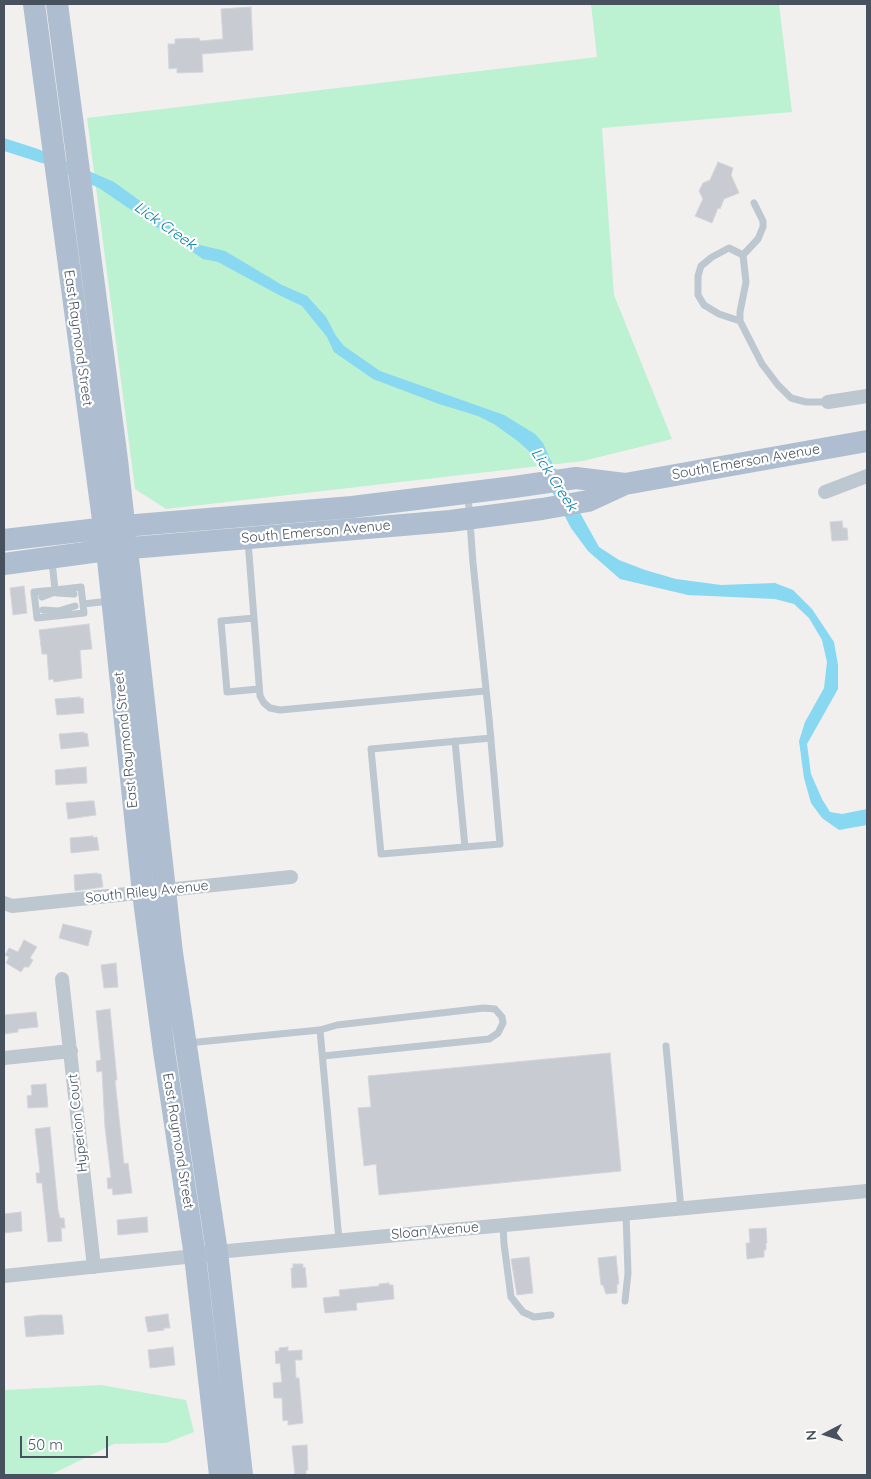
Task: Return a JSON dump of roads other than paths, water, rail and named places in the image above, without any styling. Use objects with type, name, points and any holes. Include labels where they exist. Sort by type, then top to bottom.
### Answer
[{"type":"main road","name":"East Raymond Street","points":[[34,4],[58,184],[115,538],[112,601],[154,892],[185,1043],[206,1254],[220,1475]]},
{"type":"main road","name":"East Raymond Street","points":[[57,4],[83,196],[115,538],[154,892],[164,1051],[206,1254],[242,1475]]},
{"type":"main road","name":"South Emerson Avenue","points":[[4,540],[248,538],[470,518],[588,501],[625,484],[867,441]]},
{"type":"main road","name":"South Emerson Avenue","points":[[4,564],[51,558],[115,538],[352,506],[576,478],[625,484]]},
{"type":"street","points":[[828,402],[867,396]]},
{"type":"street","points":[[825,492],[867,476]]},
{"type":"street","name":"South Riley Avenue","points":[[4,903],[12,906],[291,877]]},
{"type":"street","name":"Hyperion Court","points":[[62,979],[94,1267]]},
{"type":"street","points":[[4,1058],[70,1051]]},
{"type":"street","name":"Sloan Avenue","points":[[4,1276],[338,1240],[867,1191]]},
{"type":"lane","points":[[754,203],[763,221],[763,227],[758,239],[743,255],[746,282],[740,321],[762,364],[778,386],[791,398],[806,402],[828,402]]},
{"type":"lane","points":[[740,321],[719,314],[704,305],[698,295],[698,276],[701,266],[712,257],[729,248],[743,255]]},
{"type":"lane","points":[[468,492],[473,563],[491,738],[500,844],[381,854],[371,749],[491,738]]},
{"type":"lane","points":[[248,538],[259,690],[264,703],[270,708],[280,710],[486,691]]},
{"type":"lane","points":[[51,558],[56,594]]},
{"type":"lane","points":[[42,597],[82,587],[84,613],[44,610]]},
{"type":"lane","points":[[74,594],[34,592],[37,618],[75,606]]},
{"type":"lane","points":[[83,604],[112,601]]},
{"type":"lane","points":[[254,618],[221,621],[226,692],[259,690]]},
{"type":"lane","points":[[455,741],[465,847]]},
{"type":"lane","points":[[185,1043],[320,1030],[337,1025],[484,1008],[495,1009],[502,1017],[503,1022],[498,1033],[489,1039],[323,1056]]},
{"type":"lane","points":[[320,1030],[338,1240]]},
{"type":"lane","points":[[666,1046],[680,1209]]},
{"type":"lane","points":[[625,1301],[628,1273],[626,1214]]},
{"type":"lane","points":[[503,1225],[511,1297],[523,1312],[534,1317],[551,1315]]},
{"type":"water","name":"Lick Creek","points":[[4,138],[38,149],[114,182],[196,244],[225,251],[282,285],[307,296],[326,317],[336,336],[344,346],[380,371],[504,415],[535,434],[543,443],[599,547],[619,560],[676,579],[721,585],[775,583],[793,590],[812,609],[834,642],[838,665],[838,689],[807,744],[811,774],[830,812],[842,814],[867,809],[867,825],[839,830],[822,818],[811,803],[804,778],[799,741],[805,722],[824,688],[827,662],[822,640],[809,618],[794,604],[775,599],[688,595],[620,579],[588,551],[571,528],[533,455],[494,424],[478,416],[439,404],[373,379],[334,352],[327,337],[302,306],[218,262],[203,259],[99,188],[45,164],[4,151]]}]
